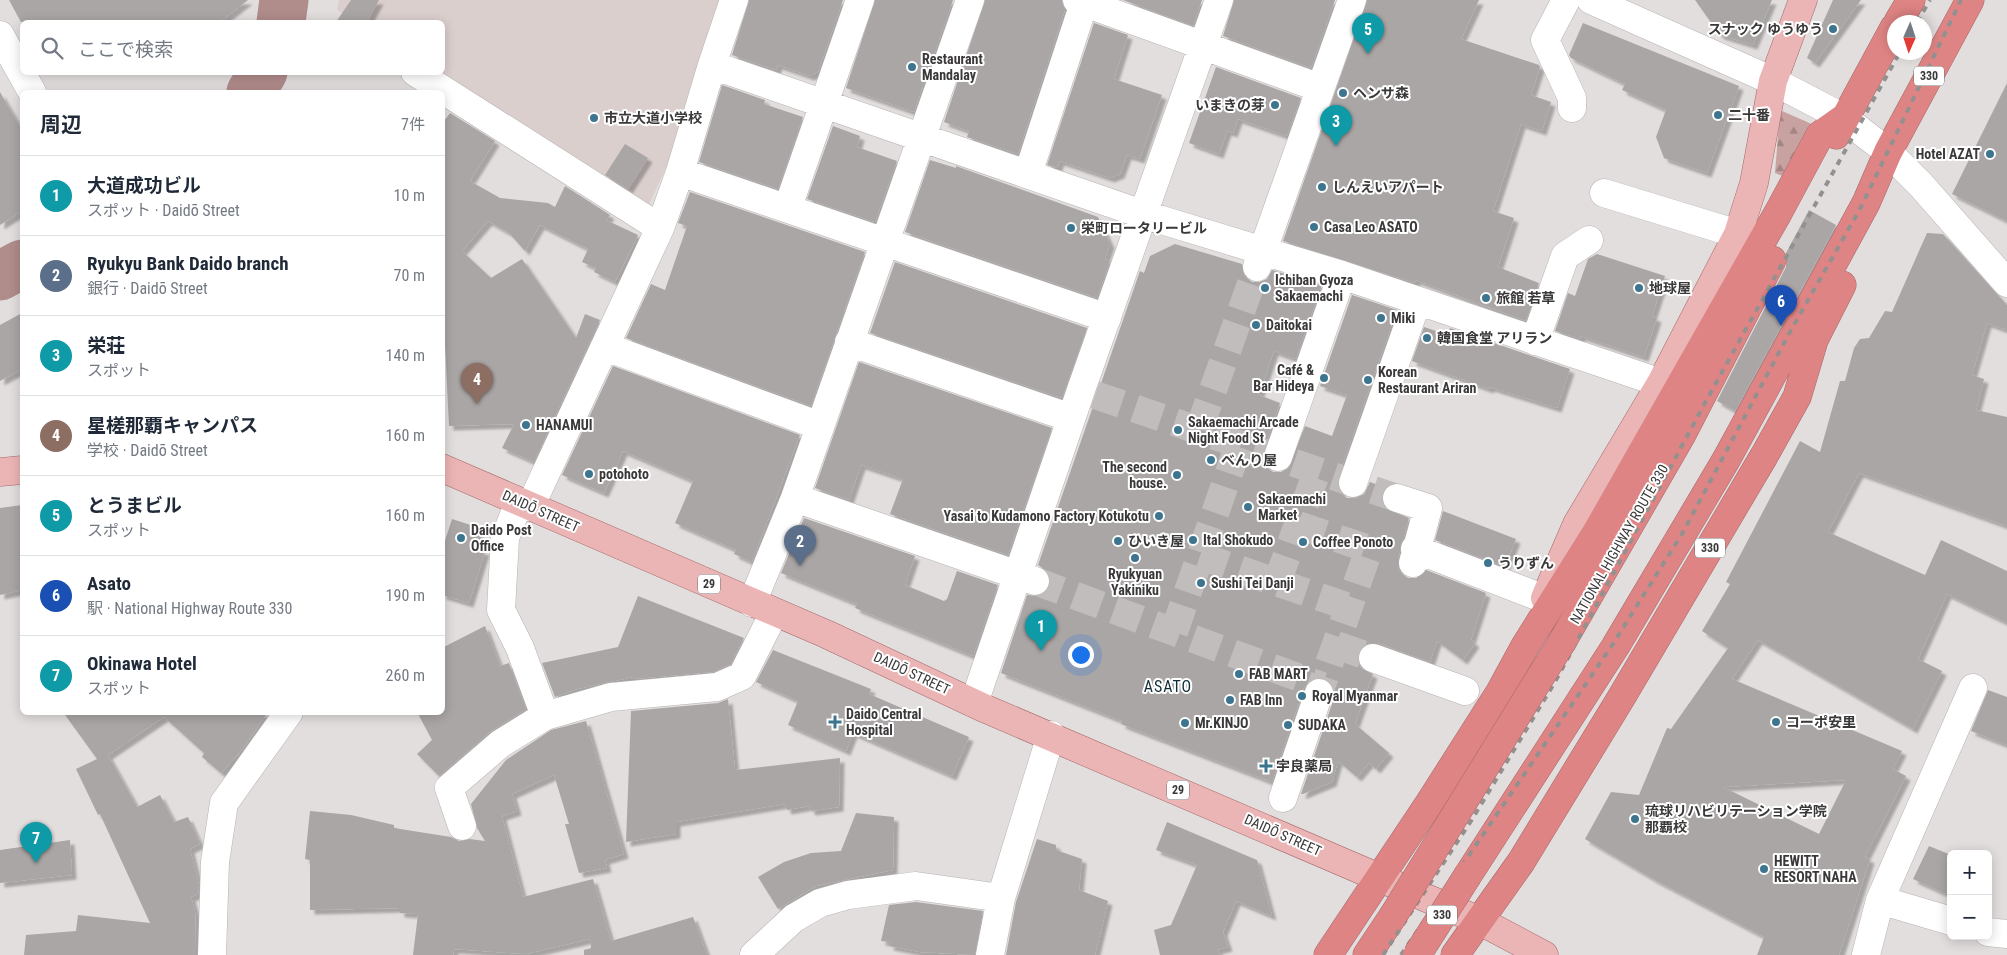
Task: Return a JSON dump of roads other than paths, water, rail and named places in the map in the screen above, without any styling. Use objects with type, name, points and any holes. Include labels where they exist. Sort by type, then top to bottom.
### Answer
[{"type":"highway","points":[[1902,15],[1911,0]]},
{"type":"highway","name":"330","points":[[1417,955],[1602,668],[1726,460],[1866,203],[1888,152],[1970,0]]},
{"type":"highway","name":"NATIONAL HIGHWAY ROUTE 330","points":[[1367,955],[1511,728],[1681,436],[1844,118],[1887,41]]},
{"type":"highway","points":[[1328,955],[1381,878],[1500,692],[1525,646],[1596,533],[1778,213],[1820,135],[1844,118]]},
{"type":"highway","name":"330","points":[[1455,955],[1521,862],[1621,698],[1764,456],[1796,397],[1814,340],[1887,194],[1888,152]]},
{"type":"main road","points":[[1525,646],[1577,524],[1661,383],[1738,234],[1754,183],[1773,81],[1802,0]]},
{"type":"main road","name":"DAIDŌ STREET","points":[[445,469],[826,634],[1051,736],[1381,878]]},
{"type":"main road","points":[[0,472],[20,470]]},
{"type":"main road","name":"29","points":[[1381,878],[1480,921],[1544,955]]},
{"type":"street","points":[[545,716],[520,648],[501,610],[505,538],[606,346],[660,228],[680,172],[712,65],[734,0]]},
{"type":"street","points":[[788,207],[860,0]]},
{"type":"street","points":[[462,826],[449,788],[500,744],[545,716],[611,697],[716,687],[742,676],[794,498],[970,0]]},
{"type":"street","points":[[974,702],[1027,578],[1071,418],[1088,393],[1107,318],[1142,214],[1220,0]]},
{"type":"street","points":[[1259,259],[1352,0]]},
{"type":"street","points":[[1566,0],[1544,40],[1572,98],[1572,108]]},
{"type":"street","points":[[1591,0],[1773,81],[1844,118],[1888,152],[1927,192],[2007,283]]},
{"type":"street","points":[[1028,174],[1082,1],[1203,47],[1320,88]]},
{"type":"street","points":[[0,35],[20,71]]},
{"type":"street","points":[[712,65],[1142,214],[1259,259],[1342,275],[1535,342],[1661,383]]},
{"type":"street","points":[[22,75],[31,90]]},
{"type":"street","points":[[420,75],[443,90]]},
{"type":"street","points":[[445,91],[660,228]]},
{"type":"street","points":[[680,172],[788,207],[1107,318]]},
{"type":"street","points":[[1604,193],[1738,234]]},
{"type":"street","points":[[1535,342],[1565,256],[1589,240]]},
{"type":"street","points":[[1278,457],[1302,401],[1342,275]]},
{"type":"street","points":[[1353,483],[1417,301]]},
{"type":"street","points":[[849,342],[1071,418]]},
{"type":"street","points":[[606,346],[820,426]]},
{"type":"street","points":[[794,498],[1027,578]]},
{"type":"street","points":[[1397,498],[1428,508],[1414,556],[1545,599]]},
{"type":"street","points":[[1373,658],[1465,691]]},
{"type":"street","points":[[1866,955],[1880,900],[1973,688]]},
{"type":"street","points":[[1283,798],[1319,693]]},
{"type":"street","points":[[212,955],[214,862],[224,803],[287,715]]},
{"type":"street","points":[[990,955],[1001,898],[1051,736]]},
{"type":"street","points":[[754,955],[794,918],[820,903],[848,895],[916,886],[1001,898]]},
{"type":"street","points":[[1880,900],[1947,920]]},
{"type":"street","points":[[1992,932],[2007,934]]},
{"type":"waterway","points":[[281,20],[284,0]]},
{"type":"waterway","points":[[252,90],[261,75]]},
{"type":"waterway","points":[[0,276],[20,265]]},
{"type":"tunnel","points":[[1199,429],[1257,267]]},
{"type":"tunnel","points":[[1095,395],[1397,498]]},
{"type":"tunnel","points":[[1174,632],[1239,444]]},
{"type":"tunnel","points":[[1277,583],[1317,471]]},
{"type":"tunnel","points":[[1298,525],[1369,549],[1319,693]]},
{"type":"tunnel","points":[[1200,556],[1349,607]]},
{"type":"tunnel","points":[[1035,581],[1322,686]]},
{"type":"tunnel","points":[[1336,645],[1373,658]]},
{"type":"railway","points":[[1921,15],[1930,0]]},
{"type":"railway","points":[[1401,955],[1611,647],[1682,534],[1791,330],[1860,209],[1961,0]]},
{"type":"railway","points":[[1383,955],[1471,821],[1555,682],[1706,401],[1896,60]]},
{"type":"place","name":"スナック ゆうゆう","points":[[1833,29]]},
{"type":"place","name":"とうまビル","points":[[1368,54]]},
{"type":"place","name":"Restaurant Mandalay","points":[[912,67]]},
{"type":"place","name":"ヘンサ森","points":[[1343,93]]},
{"type":"place","name":"いまきの芽","points":[[1275,105]]},
{"type":"place","name":"二十番","points":[[1718,115]]},
{"type":"place","name":"市立大道小学校","points":[[594,118]]},
{"type":"place","name":"栄荘","points":[[1336,146]]},
{"type":"place","name":"Hotel AZAT","points":[[1990,154]]},
{"type":"place","name":"しんえいアパート","points":[[1322,187]]},
{"type":"place","name":"Casa Leo ASATO","points":[[1314,227]]},
{"type":"place","name":"栄町ロータリービル","points":[[1071,228]]},
{"type":"place","name":"Ichiban Gyoza Sakaemachi","points":[[1265,288]]},
{"type":"place","name":"地球屋","points":[[1639,288]]},
{"type":"place","name":"旅館 若草","points":[[1486,298]]},
{"type":"place","name":"Miki","points":[[1381,318]]},
{"type":"place","name":"Daitokai","points":[[1256,325]]},
{"type":"place","name":"Asato","points":[[1781,326]]},
{"type":"place","name":"韓国食堂 アリラン","points":[[1427,338]]},
{"type":"place","name":"Café & Bar Hideya","points":[[1324,378]]},
{"type":"place","name":"Korean Restaurant Ariran","points":[[1368,380]]},
{"type":"place","name":"星槎那覇キャンパス","points":[[477,404]]},
{"type":"place","name":"HANAMUI","points":[[526,425]]},
{"type":"place","name":"Sakaemachi Arcade Night Food St","points":[[1178,430]]},
{"type":"place","name":"べんり屋","points":[[1211,460]]},
{"type":"place","name":"potohoto","points":[[589,474]]},
{"type":"place","name":"The second house.","points":[[1177,475]]},
{"type":"place","name":"Sakaemachi Market","points":[[1248,507]]},
{"type":"place","name":"Yasai to Kudamono Factory Kotukotu","points":[[1159,516]]},
{"type":"place","name":"Daido Post Office","points":[[461,538]]},
{"type":"place","name":"Ital Shokudo","points":[[1193,540]]},
{"type":"place","name":"ひいき屋","points":[[1118,541]]},
{"type":"place","name":"Coffee Ponoto","points":[[1303,542]]},
{"type":"place","name":"Ryukyuan Yakiniku","points":[[1135,558]]},
{"type":"place","name":"うりずん","points":[[1488,563]]},
{"type":"place","name":"Ryukyu Bank Daido branch","points":[[800,566]]},
{"type":"place","name":"Sushi Tei Danji","points":[[1201,583]]},
{"type":"place","name":"大道成功ビル","points":[[1041,651]]},
{"type":"place","name":"FAB MART","points":[[1239,674]]},
{"type":"place","name":"Royal Myanmar","points":[[1302,696]]},
{"type":"place","name":"FAB Inn","points":[[1230,700]]},
{"type":"place","name":"Daido Central Hospital","points":[[835,722]]},
{"type":"place","name":"コーポ安里","points":[[1776,722]]},
{"type":"place","name":"Mr.KINJO","points":[[1185,723]]},
{"type":"place","name":"SUDAKA","points":[[1288,725]]},
{"type":"place","name":"宇良薬局","points":[[1266,766]]},
{"type":"place","name":"琉球リハビリテーション学院 那覇校","points":[[1635,819]]},
{"type":"place","name":"Okinawa Hotel","points":[[36,863]]},
{"type":"place","name":"HEWITT RESORT NAHA","points":[[1764,869]]},
{"type":"district","name":"ASATO","points":[[1168,686]]}]
